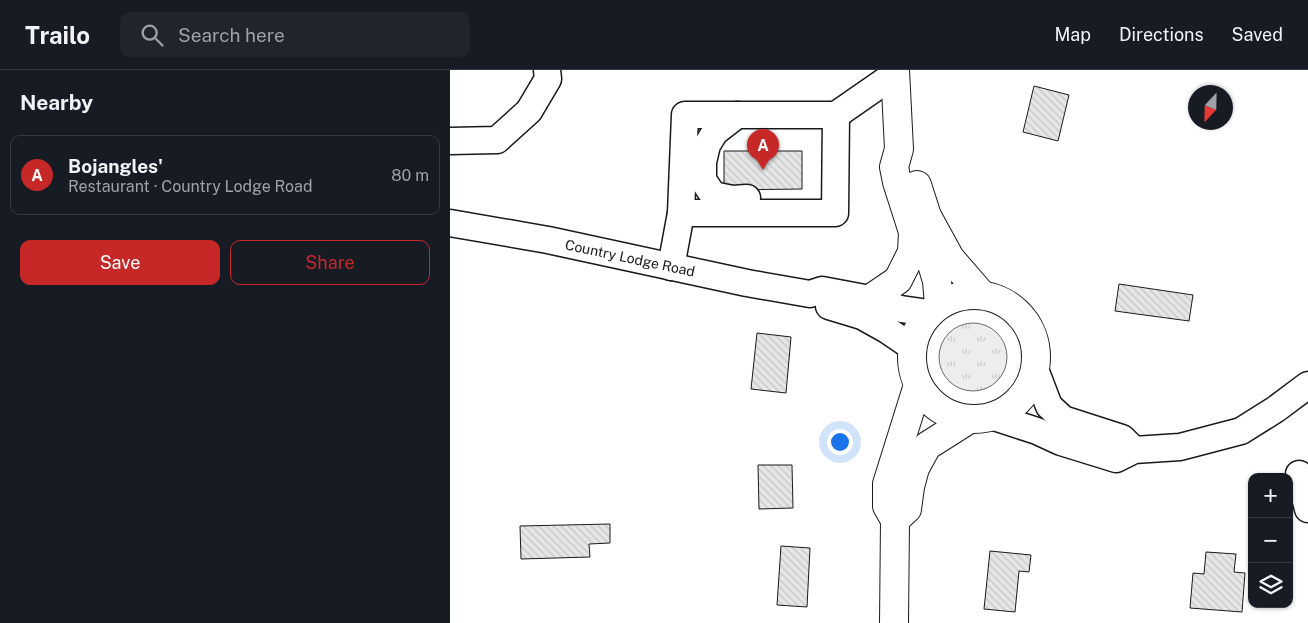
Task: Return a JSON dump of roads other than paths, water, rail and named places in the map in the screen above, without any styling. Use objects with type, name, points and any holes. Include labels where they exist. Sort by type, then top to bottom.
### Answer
[{"type":"main road","points":[[895,72],[899,149],[894,166],[897,182],[913,232],[931,261],[937,281],[934,309]]},
{"type":"main road","points":[[899,149],[912,164],[927,216],[950,258],[982,295]]},
{"type":"main road","points":[[870,300],[898,280],[912,252],[913,232]]},
{"type":"main road","points":[[982,295],[1002,301],[1019,314],[1032,331],[1037,351],[1036,372],[1028,392],[1013,407],[994,417],[968,420],[947,414],[930,402],[918,385],[912,366],[912,347],[918,329],[934,309],[952,298],[982,295]]},
{"type":"main road","points":[[894,623],[895,520],[887,506],[887,484],[918,385]]},
{"type":"main road","points":[[895,520],[907,508],[915,468],[927,446],[968,420]]},
{"type":"street","points":[[450,141],[497,140],[529,110],[548,79],[547,70]]},
{"type":"street","points":[[671,267],[681,213],[685,115],[836,115],[895,72]]},
{"type":"street","points":[[737,115],[714,132],[707,144],[702,162],[703,180],[713,196],[732,199],[835,196]]},
{"type":"street","points":[[681,213],[835,213],[836,115]]},
{"type":"street","name":"Country Lodge Road","points":[[450,223],[548,240],[747,283],[810,294],[822,290],[902,309],[934,309]]},
{"type":"street","name":"Country Lodge Road","points":[[810,294],[821,304],[862,316],[912,347]]},
{"type":"street","points":[[1036,372],[1049,406],[1063,418],[1122,438],[1134,450]]},
{"type":"street","points":[[994,417],[1037,431],[1061,442],[1116,459],[1134,450],[1180,447],[1241,431],[1276,409],[1308,385]]},
{"type":"street","points":[[1298,474],[1308,509]]},
{"type":"place","name":"Bojangles'","points":[[763,170]]}]
